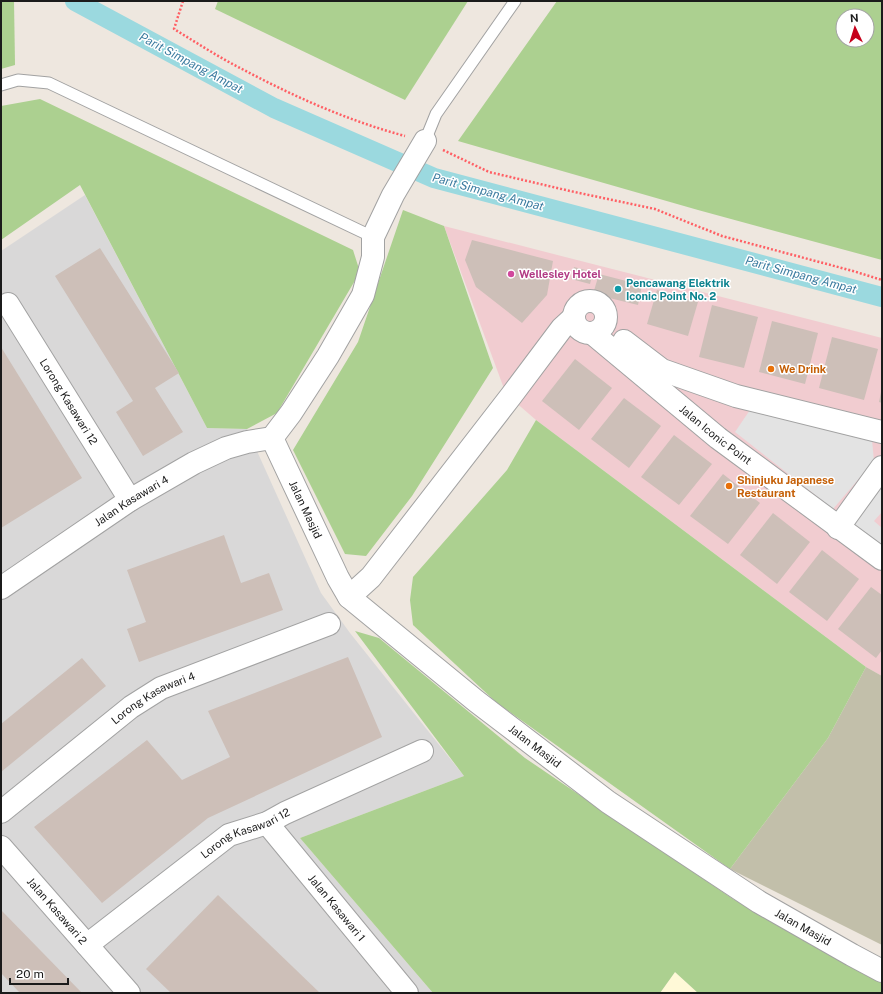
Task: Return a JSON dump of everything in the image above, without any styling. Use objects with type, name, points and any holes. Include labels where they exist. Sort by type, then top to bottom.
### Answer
[{"type":"street","points":[[272,438],[291,413],[328,356],[364,295],[373,257],[373,237],[393,195],[422,146]]},
{"type":"street","points":[[592,301],[601,306],[606,316],[598,329],[586,333],[577,328],[574,318],[575,312],[581,304],[592,301]]},
{"type":"street","name":"Lorong Kasawari 12","points":[[8,304],[130,500]]},
{"type":"street","points":[[349,597],[370,577],[562,328],[574,318]]},
{"type":"street","points":[[598,329],[662,370],[736,396],[882,432]]},
{"type":"street","name":"Jalan Iconic Point","points":[[598,329],[718,438],[882,559]]},
{"type":"street","name":"Jalan Kasawari 4","points":[[2,585],[130,500],[194,463],[226,448],[246,442],[272,438]]},
{"type":"street","name":"Jalan Masjid","points":[[272,438],[338,578],[349,597],[476,701],[608,802],[759,902],[852,955],[882,970]]},
{"type":"street","points":[[838,528],[882,467]]},
{"type":"street","name":"Lorong Kasawari 4","points":[[1,812],[131,707],[161,688],[329,624]]},
{"type":"street","name":"Lorong Kasawari 12","points":[[87,945],[229,835],[267,823],[285,813],[422,751]]},
{"type":"street","name":"Jalan Kasawari 1","points":[[267,823],[407,993]]},
{"type":"street","name":"Jalan Kasawari 2","points":[[1,847],[129,993]]},
{"type":"lane","points":[[422,146],[436,114],[515,1]]},
{"type":"lane","points":[[1,85],[18,80],[49,83],[373,237]]},
{"type":"path","points":[[184,1],[174,29],[244,70],[315,105],[489,172],[570,192],[655,209],[722,236],[882,280]]},
{"type":"shaded area","points":[[85,195],[207,428],[247,429],[321,593],[350,633],[464,776],[300,838],[433,993],[1,993],[1,251]]},
{"type":"shaded area","points":[[444,226],[882,338],[882,676],[866,667],[536,420],[506,394]]},
{"type":"shaded area","points":[[752,407],[872,440],[874,461],[833,509],[735,432]]},
{"type":"shaded area","points":[[882,484],[882,512],[874,521],[882,528],[882,546],[852,523]]},
{"type":"shaded area","points":[[866,667],[882,676],[882,945],[730,869],[828,738]]},
{"type":"shaded area","points":[[675,972],[698,993],[660,993]]},
{"type":"green space","points":[[1,1],[14,1],[15,65],[1,69]]},
{"type":"green space","points":[[218,1],[468,1],[405,100],[215,9]]},
{"type":"green space","points":[[557,1],[882,1],[882,260],[698,210],[458,141]]},
{"type":"green space","points":[[40,99],[353,250],[360,272],[277,413],[247,429],[207,428],[80,185],[1,240],[1,106]]},
{"type":"green space","points":[[403,210],[444,226],[493,368],[412,496],[366,556],[345,554],[293,450],[358,342]]},
{"type":"green space","points":[[536,420],[866,667],[828,738],[730,869],[497,703],[413,625],[410,600],[413,577],[507,470]]},
{"type":"green space","points":[[355,631],[379,638],[525,758],[733,899],[882,983],[882,993],[698,993],[675,972],[660,993],[433,993],[300,838],[464,776]]},
{"type":"building","name":"Wellesley Hotel","points":[[472,240],[553,261],[547,295],[522,323],[476,287],[465,260]]},
{"type":"building","points":[[100,248],[179,373],[155,388],[183,432],[143,456],[116,412],[133,401],[55,276]]},
{"type":"building","points":[[574,267],[593,272],[590,284],[571,279]]},
{"type":"building","name":"Pencawang Elektrik Iconic Point No. 2","points":[[599,274],[642,285],[638,305],[593,294]]},
{"type":"building","points":[[657,290],[698,302],[688,336],[647,324]]},
{"type":"building","points":[[712,305],[758,317],[744,368],[699,357]]},
{"type":"building","points":[[772,321],[818,333],[805,384],[759,372]]},
{"type":"building","points":[[832,337],[878,349],[864,400],[819,388]]},
{"type":"building","points":[[1,347],[82,478],[1,528]]},
{"type":"building","points":[[575,359],[612,388],[579,430],[542,401]]},
{"type":"building","points":[[882,392],[882,403],[879,402]]},
{"type":"building","points":[[624,398],[661,426],[629,468],[591,439]]},
{"type":"building","points":[[674,435],[712,464],[679,505],[641,477]]},
{"type":"building","points":[[723,474],[760,503],[728,544],[690,516]]},
{"type":"building","points":[[773,513],[810,542],[777,584],[740,555]]},
{"type":"building","points":[[224,535],[241,583],[269,573],[283,610],[139,662],[127,629],[146,622],[127,570]]},
{"type":"building","points":[[822,550],[859,579],[827,621],[789,592]]},
{"type":"building","points":[[871,587],[882,595],[882,650],[876,658],[838,629]]},
{"type":"building","points":[[348,657],[382,737],[208,818],[102,903],[34,827],[147,740],[182,780],[230,757],[208,711]]},
{"type":"building","points":[[82,658],[106,686],[1,772],[1,724]]},
{"type":"building","points":[[218,895],[320,993],[171,993],[146,969]]},
{"type":"building","points":[[1,910],[82,993],[20,993],[1,973]]},
{"type":"waterway","name":"Parit Simpang Ampat","points":[[75,1],[274,108],[434,178],[882,297]]},
{"type":"place","name":"Wellesley Hotel","points":[[511,274]]},
{"type":"place","name":"Pencawang Elektrik Iconic Point No. 2","points":[[618,289]]},
{"type":"place","name":"We Drink","points":[[771,369]]},
{"type":"place","name":"Shinjuku Japanese Restaurant","points":[[729,486]]}]
